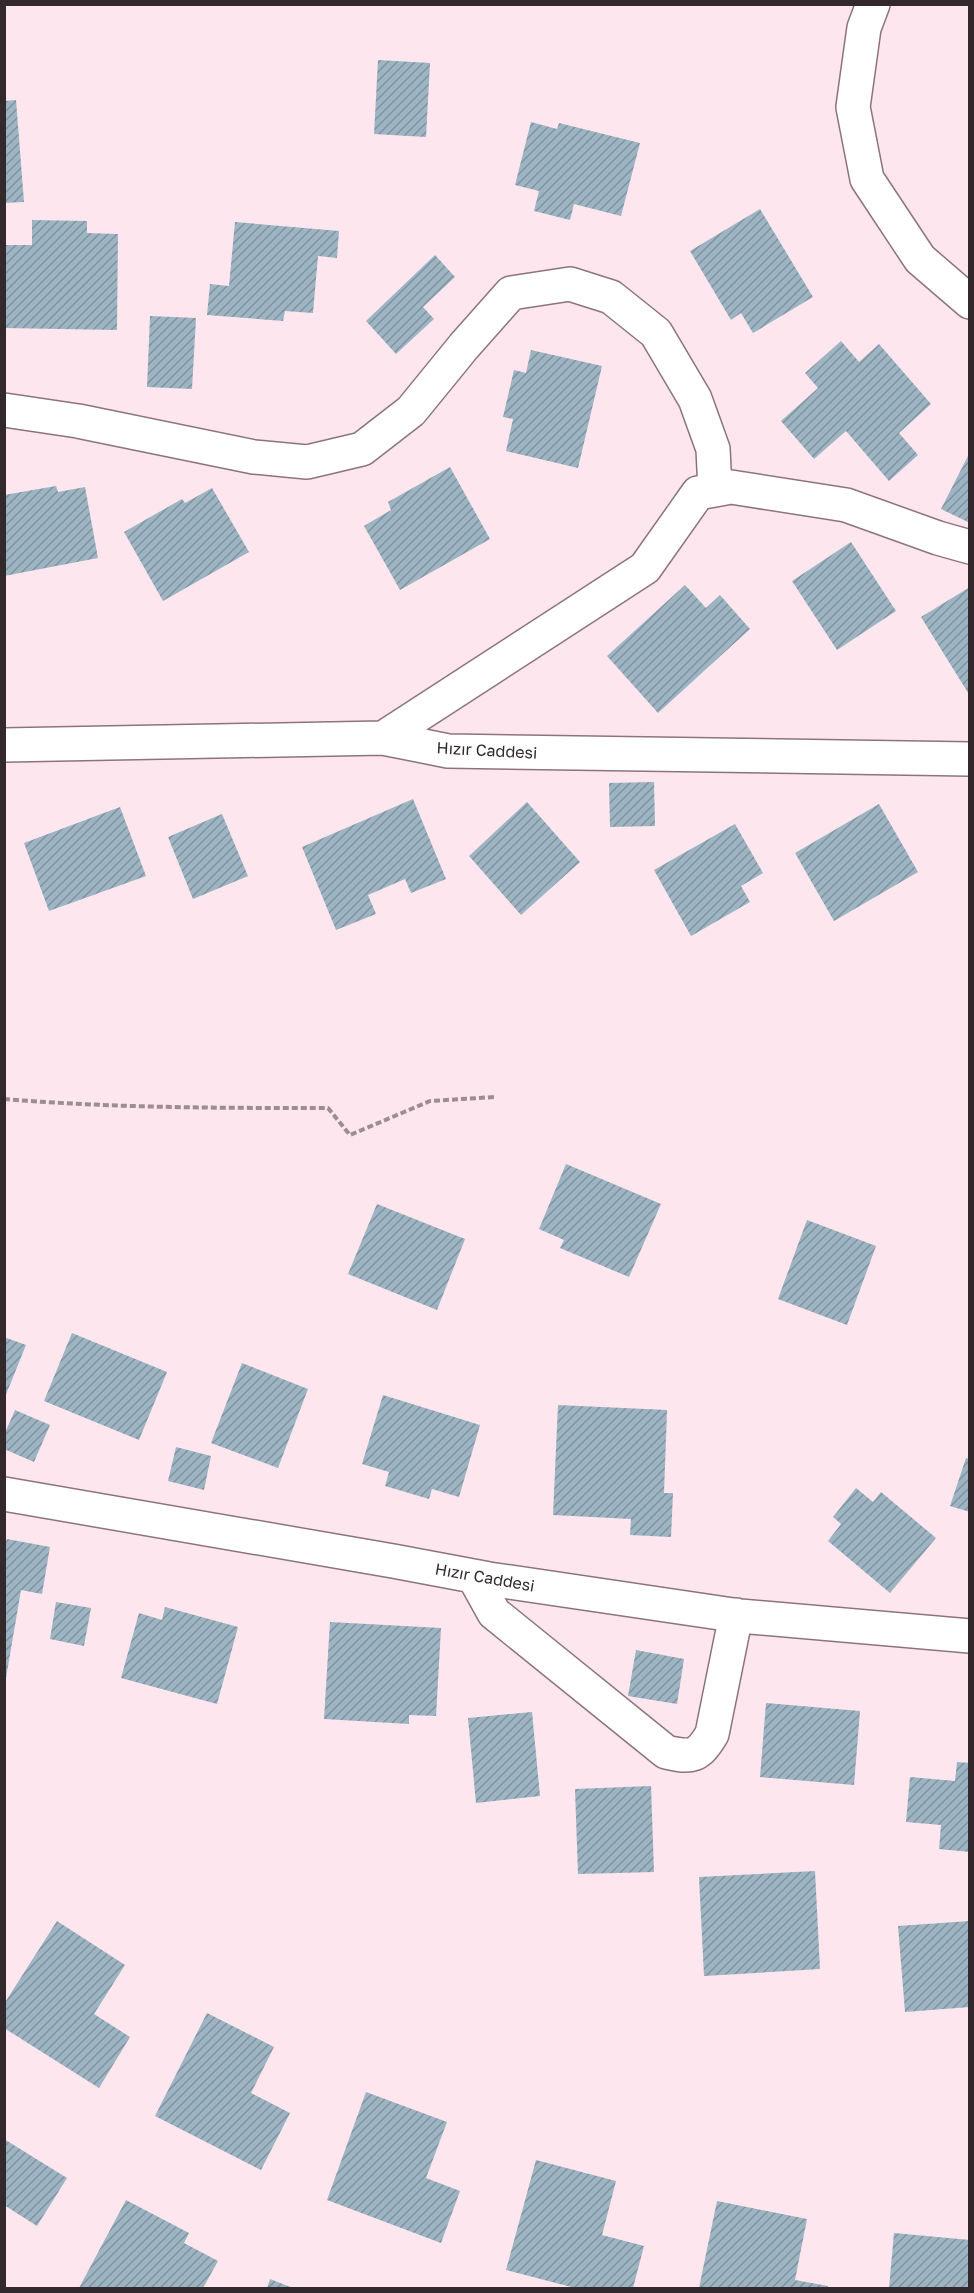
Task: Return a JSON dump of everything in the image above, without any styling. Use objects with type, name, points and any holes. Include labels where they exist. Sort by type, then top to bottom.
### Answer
[{"type":"street","points":[[873,4],[864,28],[853,106],[867,178],[920,259],[969,302]]},
{"type":"street","points":[[4,410],[78,421],[254,457],[307,462],[362,449],[411,411],[511,293],[570,284],[611,297],[656,333],[695,399],[713,449],[715,490]]},
{"type":"street","points":[[383,738],[645,568],[698,493],[730,487],[846,505],[969,547]]},
{"type":"street","name":"Hızır Caddesi","points":[[4,745],[383,738],[448,751],[969,759]]},
{"type":"street","name":"Hızır Caddesi","points":[[4,1494],[474,1577],[736,1615],[969,1636]]},
{"type":"street","points":[[474,1577],[494,1613],[666,1752],[686,1756],[702,1750],[712,1734],[736,1615]]},
{"type":"path","points":[[4,1099],[76,1105],[328,1108],[350,1135],[430,1101],[495,1097]]},
{"type":"building","points":[[378,60],[430,63],[426,137],[374,134]]},
{"type":"building","points":[[16,100],[24,202],[4,203],[4,101]]},
{"type":"building","points":[[531,122],[557,129],[559,123],[640,143],[621,216],[574,204],[570,220],[534,211],[539,191],[515,185]]},
{"type":"building","points":[[760,209],[813,297],[753,333],[741,313],[731,320],[690,251]]},
{"type":"building","points":[[32,220],[87,221],[87,233],[118,234],[117,330],[4,328],[4,245],[32,245]]},
{"type":"building","points":[[235,222],[339,231],[337,258],[318,256],[313,313],[285,311],[283,321],[207,315],[210,284],[229,286]]},
{"type":"building","points":[[435,255],[455,277],[423,307],[434,319],[396,354],[366,321]]},
{"type":"building","points":[[150,316],[196,318],[192,389],[147,387]]},
{"type":"building","points":[[841,341],[859,362],[879,344],[931,404],[899,433],[918,455],[889,481],[846,431],[814,459],[781,421],[818,388],[805,373]]},
{"type":"building","points":[[531,350],[602,366],[578,468],[506,451],[513,419],[503,417],[514,370],[526,373]]},
{"type":"building","points":[[970,452],[970,523],[941,509]]},
{"type":"building","points":[[450,467],[490,539],[400,590],[364,526],[391,510],[388,502]]},
{"type":"building","points":[[56,486],[58,492],[85,487],[98,558],[4,576],[4,495]]},
{"type":"building","points":[[212,488],[249,552],[163,601],[124,532],[182,499],[185,503]]},
{"type":"building","points":[[851,542],[896,611],[837,650],[792,581]]},
{"type":"building","points":[[685,585],[706,608],[720,595],[750,629],[658,713],[607,656]]},
{"type":"building","points":[[970,587],[970,696],[921,617]]},
{"type":"building","points":[[654,782],[655,826],[610,827],[609,783]]},
{"type":"building","points":[[413,799],[446,879],[411,893],[405,879],[368,895],[376,914],[336,930],[302,847]]},
{"type":"building","points":[[527,802],[580,862],[521,915],[469,856]]},
{"type":"building","points":[[879,804],[918,872],[834,921],[795,853]]},
{"type":"building","points":[[120,807],[146,876],[49,911],[24,843]]},
{"type":"building","points":[[222,814],[248,876],[193,899],[168,837]]},
{"type":"building","points":[[735,824],[763,873],[741,886],[750,902],[691,936],[654,870]]},
{"type":"building","points":[[566,1164],[661,1204],[629,1277],[560,1248],[564,1240],[539,1229]]},
{"type":"building","points":[[377,1204],[465,1239],[437,1310],[348,1274]]},
{"type":"building","points":[[807,1220],[876,1246],[847,1325],[778,1299]]},
{"type":"building","points":[[72,1333],[167,1372],[139,1440],[44,1401]]},
{"type":"building","points":[[4,1337],[26,1345],[5,1397],[4,1397]]},
{"type":"building","points":[[242,1363],[308,1389],[278,1468],[211,1443]]},
{"type":"building","points":[[383,1395],[480,1425],[459,1497],[432,1489],[429,1499],[385,1486],[389,1472],[362,1464]]},
{"type":"building","points":[[558,1405],[667,1410],[664,1493],[673,1493],[671,1537],[630,1535],[631,1519],[553,1515]]},
{"type":"building","points":[[15,1410],[50,1425],[34,1462],[4,1449],[4,1435]]},
{"type":"building","points":[[176,1447],[211,1456],[204,1490],[168,1481]]},
{"type":"building","points":[[966,1458],[970,1459],[970,1512],[950,1506]]},
{"type":"building","points":[[856,1488],[873,1502],[881,1492],[936,1538],[890,1593],[828,1541],[841,1524],[833,1517]]},
{"type":"building","points":[[7,1539],[50,1547],[42,1594],[21,1590],[6,1678],[4,1547]]},
{"type":"building","points":[[56,1602],[91,1608],[84,1646],[50,1639]]},
{"type":"building","points":[[165,1607],[238,1627],[217,1704],[121,1678],[139,1613],[162,1620]]},
{"type":"building","points":[[330,1622],[441,1628],[436,1716],[409,1715],[409,1724],[324,1719]]},
{"type":"building","points":[[636,1650],[684,1659],[677,1704],[628,1696]]},
{"type":"building","points":[[766,1703],[860,1711],[854,1785],[760,1777]]},
{"type":"building","points":[[532,1712],[540,1796],[476,1803],[468,1718]]},
{"type":"building","points":[[957,1762],[970,1763],[970,1852],[939,1849],[941,1825],[906,1822],[910,1777],[955,1781]]},
{"type":"building","points":[[651,1786],[654,1872],[578,1874],[575,1789]]},
{"type":"building","points":[[815,1871],[820,1969],[704,1976],[699,1877]]},
{"type":"building","points":[[57,1921],[125,1965],[94,2014],[130,2037],[99,2088],[4,2028],[4,2004]]},
{"type":"building","points":[[970,1921],[970,2007],[905,2012],[898,1926]]},
{"type":"building","points":[[207,2013],[274,2047],[251,2093],[290,2113],[261,2170],[155,2116]]},
{"type":"building","points":[[366,2092],[447,2122],[426,2178],[460,2191],[441,2243],[327,2200]]},
{"type":"building","points":[[4,2139],[67,2178],[37,2226],[4,2205]]},
{"type":"building","points":[[536,2160],[616,2181],[602,2235],[644,2246],[633,2288],[575,2288],[506,2270]]},
{"type":"building","points":[[126,2200],[189,2233],[184,2243],[218,2261],[203,2288],[79,2288]]},
{"type":"building","points":[[717,2201],[807,2219],[795,2280],[828,2286],[827,2288],[699,2288]]},
{"type":"building","points":[[894,2233],[970,2240],[970,2288],[889,2288]]},
{"type":"building","points":[[270,2279],[293,2288],[267,2288]]}]
